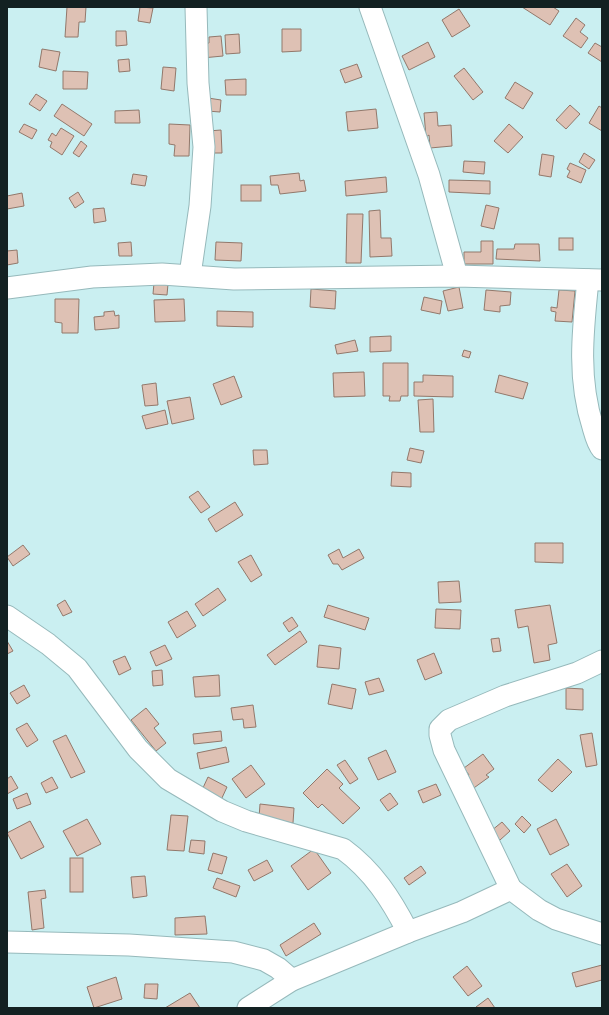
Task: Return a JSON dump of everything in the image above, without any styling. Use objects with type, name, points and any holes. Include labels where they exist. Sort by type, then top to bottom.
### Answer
[{"type":"street","points":[[190,275],[200,206],[204,147],[198,83],[196,7]]},
{"type":"street","points":[[370,7],[428,175],[458,276]]},
{"type":"street","points":[[7,288],[92,277],[134,275],[190,275],[234,279],[458,276],[595,280],[582,349],[584,392],[590,418],[602,450]]},
{"type":"street","points":[[7,616],[48,644],[77,668],[138,749],[168,779],[222,811],[246,821],[343,849],[356,859],[374,877],[394,904],[408,932]]},
{"type":"street","points":[[602,661],[577,673],[505,696],[449,720],[440,729],[444,750],[511,889],[540,910],[556,919],[602,934]]},
{"type":"street","points":[[248,1008],[292,980],[408,932],[462,912],[511,889]]},
{"type":"street","points":[[7,942],[129,945],[233,952],[264,960],[278,968],[292,980]]},
{"type":"building","points":[[67,7],[86,7],[85,22],[79,22],[78,37],[65,37]]},
{"type":"building","points":[[140,7],[153,8],[150,23],[138,21]]},
{"type":"building","points":[[522,7],[553,7],[559,11],[550,25]]},
{"type":"building","points":[[459,9],[470,26],[452,37],[442,20]]},
{"type":"building","points":[[576,18],[585,25],[580,32],[588,38],[581,48],[563,36]]},
{"type":"building","points":[[282,29],[301,29],[301,51],[282,52]]},
{"type":"building","points":[[116,31],[126,31],[127,45],[116,46]]},
{"type":"building","points":[[239,34],[240,53],[226,54],[225,35]]},
{"type":"building","points":[[221,36],[223,56],[202,58],[201,44],[209,43],[209,37]]},
{"type":"building","points":[[428,42],[435,57],[409,70],[402,56]]},
{"type":"building","points":[[595,43],[602,47],[602,62],[588,53]]},
{"type":"building","points":[[42,49],[60,52],[56,71],[39,67]]},
{"type":"building","points":[[129,59],[130,71],[119,72],[118,60]]},
{"type":"building","points":[[357,64],[362,77],[345,83],[340,70]]},
{"type":"building","points":[[163,67],[176,68],[174,91],[161,89]]},
{"type":"building","points":[[464,68],[483,92],[473,100],[454,76]]},
{"type":"building","points":[[63,71],[88,72],[87,89],[63,89]]},
{"type":"building","points":[[246,79],[246,95],[226,95],[225,80]]},
{"type":"building","points":[[515,82],[533,93],[523,109],[505,98]]},
{"type":"building","points":[[36,94],[47,101],[40,111],[29,104]]},
{"type":"building","points":[[208,98],[221,100],[220,112],[207,111]]},
{"type":"building","points":[[62,104],[92,124],[84,136],[54,116]]},
{"type":"building","points":[[570,105],[580,114],[566,129],[556,120]]},
{"type":"building","points":[[599,106],[602,108],[602,131],[589,123]]},
{"type":"building","points":[[376,109],[378,128],[348,131],[346,112]]},
{"type":"building","points":[[139,110],[140,123],[115,123],[115,111]]},
{"type":"building","points":[[437,112],[438,126],[451,125],[452,146],[430,148],[429,135],[426,137],[424,113]]},
{"type":"building","points":[[24,124],[37,130],[32,139],[19,132]]},
{"type":"building","points":[[169,124],[190,125],[189,156],[174,156],[175,145],[169,144]]},
{"type":"building","points":[[509,124],[523,137],[508,153],[494,141]]},
{"type":"building","points":[[61,128],[74,136],[62,155],[50,147],[52,142],[48,140],[52,133],[56,136]]},
{"type":"building","points":[[221,130],[222,153],[209,153],[208,131]]},
{"type":"building","points":[[81,141],[87,146],[79,157],[73,153]]},
{"type":"building","points":[[584,153],[595,160],[589,169],[579,162]]},
{"type":"building","points":[[542,154],[554,156],[551,177],[539,175]]},
{"type":"building","points":[[464,161],[485,162],[484,174],[463,172]]},
{"type":"building","points":[[570,163],[586,170],[581,183],[567,177],[570,171],[567,169]]},
{"type":"building","points":[[299,173],[300,181],[304,180],[306,191],[280,194],[278,185],[271,185],[270,176]]},
{"type":"building","points":[[133,174],[147,176],[145,186],[131,184]]},
{"type":"building","points":[[386,177],[387,192],[346,196],[345,181]]},
{"type":"building","points":[[449,180],[490,181],[490,194],[449,192]]},
{"type":"building","points":[[241,185],[261,185],[261,201],[241,201]]},
{"type":"building","points":[[78,192],[84,202],[75,208],[69,198]]},
{"type":"building","points":[[22,193],[24,206],[7,209],[7,196]]},
{"type":"building","points":[[486,205],[499,208],[494,229],[481,226]]},
{"type":"building","points":[[104,208],[106,221],[94,223],[93,209]]},
{"type":"building","points":[[380,210],[381,238],[391,238],[392,256],[370,257],[369,211]]},
{"type":"building","points":[[347,214],[363,214],[361,263],[346,263]]},
{"type":"building","points":[[559,238],[573,238],[573,250],[559,250]]},
{"type":"building","points":[[481,241],[493,241],[493,264],[464,264],[464,252],[481,252]]},
{"type":"building","points":[[131,242],[132,256],[119,256],[118,243]]},
{"type":"building","points":[[216,242],[242,243],[241,261],[215,260]]},
{"type":"building","points":[[515,244],[539,244],[540,261],[496,259],[497,249],[514,249]]},
{"type":"building","points":[[17,250],[18,263],[7,265],[7,251]]},
{"type":"building","points":[[154,283],[168,284],[167,295],[153,294]]},
{"type":"building","points":[[459,287],[463,308],[448,311],[443,291]]},
{"type":"building","points":[[311,289],[336,291],[335,309],[310,307]]},
{"type":"building","points":[[486,290],[511,292],[510,305],[500,306],[500,312],[484,310]]},
{"type":"building","points":[[559,290],[575,291],[572,322],[555,321],[556,312],[551,311],[551,307],[557,308]]},
{"type":"building","points":[[424,297],[442,301],[440,314],[421,310]]},
{"type":"building","points":[[55,299],[79,299],[78,333],[62,333],[62,323],[55,322]]},
{"type":"building","points":[[184,299],[185,321],[155,322],[154,300]]},
{"type":"building","points":[[114,311],[115,316],[119,315],[119,328],[95,330],[94,317],[104,316],[104,312]]},
{"type":"building","points":[[217,311],[253,312],[253,327],[217,326]]},
{"type":"building","points":[[391,336],[391,351],[370,352],[370,337]]},
{"type":"building","points":[[355,340],[358,351],[337,354],[335,345]]},
{"type":"building","points":[[464,350],[471,352],[469,358],[462,356]]},
{"type":"building","points":[[383,363],[408,363],[408,396],[401,396],[400,401],[389,401],[390,396],[383,396]]},
{"type":"building","points":[[364,372],[365,396],[334,397],[333,373]]},
{"type":"building","points":[[423,375],[453,376],[453,397],[414,396],[414,382],[423,382]]},
{"type":"building","points":[[499,375],[528,383],[523,399],[495,392]]},
{"type":"building","points":[[234,376],[242,397],[221,405],[213,384]]},
{"type":"building","points":[[156,383],[158,405],[145,406],[142,385]]},
{"type":"building","points":[[190,397],[194,419],[172,424],[167,401]]},
{"type":"building","points":[[433,399],[434,432],[420,432],[418,400]]},
{"type":"building","points":[[165,410],[168,424],[146,429],[142,416]]},
{"type":"building","points":[[410,448],[424,451],[421,463],[407,460]]},
{"type":"building","points":[[253,450],[267,450],[268,464],[254,465]]},
{"type":"building","points":[[392,472],[411,473],[411,487],[391,486]]},
{"type":"building","points":[[198,491],[210,507],[201,513],[189,497]]},
{"type":"building","points":[[235,502],[243,515],[216,532],[208,519]]},
{"type":"building","points":[[535,543],[563,543],[563,563],[535,562]]},
{"type":"building","points":[[23,545],[30,554],[13,566],[7,557]]},
{"type":"building","points":[[339,549],[343,558],[359,549],[364,558],[342,570],[338,564],[333,564],[328,555]]},
{"type":"building","points":[[251,555],[262,575],[251,582],[238,562]]},
{"type":"building","points":[[459,581],[461,602],[439,603],[438,582]]},
{"type":"building","points":[[218,588],[226,600],[203,616],[195,604]]},
{"type":"building","points":[[65,600],[72,612],[63,616],[57,605]]},
{"type":"building","points":[[328,605],[369,618],[365,630],[324,617]]},
{"type":"building","points":[[550,605],[557,643],[548,645],[550,660],[534,663],[528,626],[518,628],[515,610]]},
{"type":"building","points":[[436,609],[461,610],[460,629],[435,628]]},
{"type":"building","points":[[187,611],[196,626],[177,638],[168,622]]},
{"type":"building","points":[[292,617],[298,626],[289,632],[283,623]]},
{"type":"building","points":[[300,631],[307,642],[275,665],[267,655]]},
{"type":"building","points":[[499,638],[501,651],[493,652],[491,639]]},
{"type":"building","points":[[7,641],[13,651],[7,654]]},
{"type":"building","points":[[165,645],[172,659],[156,666],[150,652]]},
{"type":"building","points":[[319,645],[341,648],[339,669],[317,667]]},
{"type":"building","points":[[434,653],[442,673],[425,680],[417,660]]},
{"type":"building","points":[[125,656],[131,669],[119,675],[113,661]]},
{"type":"building","points":[[162,670],[163,685],[153,686],[152,671]]},
{"type":"building","points":[[219,675],[220,696],[195,697],[193,677]]},
{"type":"building","points":[[379,678],[384,691],[369,695],[365,682]]},
{"type":"building","points":[[332,684],[356,689],[352,709],[328,704]]},
{"type":"building","points":[[24,685],[30,696],[17,704],[10,693]]},
{"type":"building","points":[[566,688],[583,689],[583,710],[566,709]]},
{"type":"building","points":[[253,705],[256,727],[244,728],[243,719],[233,720],[231,708]]},
{"type":"building","points":[[146,708],[159,724],[154,728],[166,743],[156,751],[131,720]]},
{"type":"building","points":[[27,723],[38,740],[27,747],[16,729]]},
{"type":"building","points":[[221,731],[222,741],[194,744],[193,734]]},
{"type":"building","points":[[592,733],[597,765],[586,767],[580,735]]},
{"type":"building","points":[[66,735],[85,772],[71,778],[53,741]]},
{"type":"building","points":[[226,747],[229,762],[200,769],[197,753]]},
{"type":"building","points":[[386,750],[396,772],[378,780],[368,758]]},
{"type":"building","points":[[483,754],[494,769],[486,775],[489,777],[471,790],[464,779],[469,775],[464,768]]},
{"type":"building","points":[[558,759],[572,772],[552,792],[538,780]]},
{"type":"building","points":[[345,760],[358,779],[350,784],[337,765]]},
{"type":"building","points":[[251,765],[265,784],[246,798],[232,779]]},
{"type":"building","points":[[327,769],[343,784],[339,788],[360,808],[343,824],[322,804],[318,808],[303,793]]},
{"type":"building","points":[[11,776],[18,788],[7,794],[7,779]]},
{"type":"building","points":[[52,777],[58,788],[46,793],[41,783]]},
{"type":"building","points":[[208,777],[227,787],[221,800],[202,790]]},
{"type":"building","points":[[436,784],[441,795],[423,803],[418,791]]},
{"type":"building","points":[[27,793],[31,804],[17,809],[13,799]]},
{"type":"building","points":[[390,793],[398,804],[388,811],[380,800]]},
{"type":"building","points":[[260,804],[294,808],[293,823],[259,818]]},
{"type":"building","points":[[171,815],[188,816],[184,851],[167,850]]},
{"type":"building","points":[[522,816],[531,825],[524,833],[515,824]]},
{"type":"building","points":[[87,819],[101,844],[77,856],[63,831]]},
{"type":"building","points":[[556,819],[569,845],[550,855],[537,829]]},
{"type":"building","points":[[30,821],[44,847],[21,859],[7,833]]},
{"type":"building","points":[[502,822],[510,831],[500,840],[491,831]]},
{"type":"building","points":[[191,840],[205,841],[204,854],[189,852]]},
{"type":"building","points":[[314,849],[331,873],[308,890],[291,866]]},
{"type":"building","points":[[213,853],[227,857],[222,874],[208,870]]},
{"type":"building","points":[[70,858],[83,858],[83,892],[70,892]]},
{"type":"building","points":[[267,860],[273,871],[254,881],[248,870]]},
{"type":"building","points":[[567,864],[582,886],[567,897],[551,874]]},
{"type":"building","points":[[421,866],[426,873],[409,885],[404,878]]},
{"type":"building","points":[[145,876],[147,896],[133,898],[131,877]]},
{"type":"building","points":[[217,878],[240,886],[236,897],[213,888]]},
{"type":"building","points":[[45,890],[46,898],[41,899],[44,928],[32,930],[28,892]]},
{"type":"building","points":[[205,916],[207,934],[175,935],[175,918]]},
{"type":"building","points":[[314,923],[321,934],[286,956],[280,945]]},
{"type":"building","points":[[602,965],[602,980],[576,987],[572,973]]},
{"type":"building","points":[[467,966],[482,986],[468,996],[453,977]]},
{"type":"building","points":[[116,977],[122,999],[94,1008],[87,987]]},
{"type":"building","points":[[145,984],[158,984],[157,999],[144,998]]},
{"type":"building","points":[[190,993],[200,1008],[165,1008]]},
{"type":"building","points":[[488,998],[495,1008],[476,1008],[476,1007]]}]
